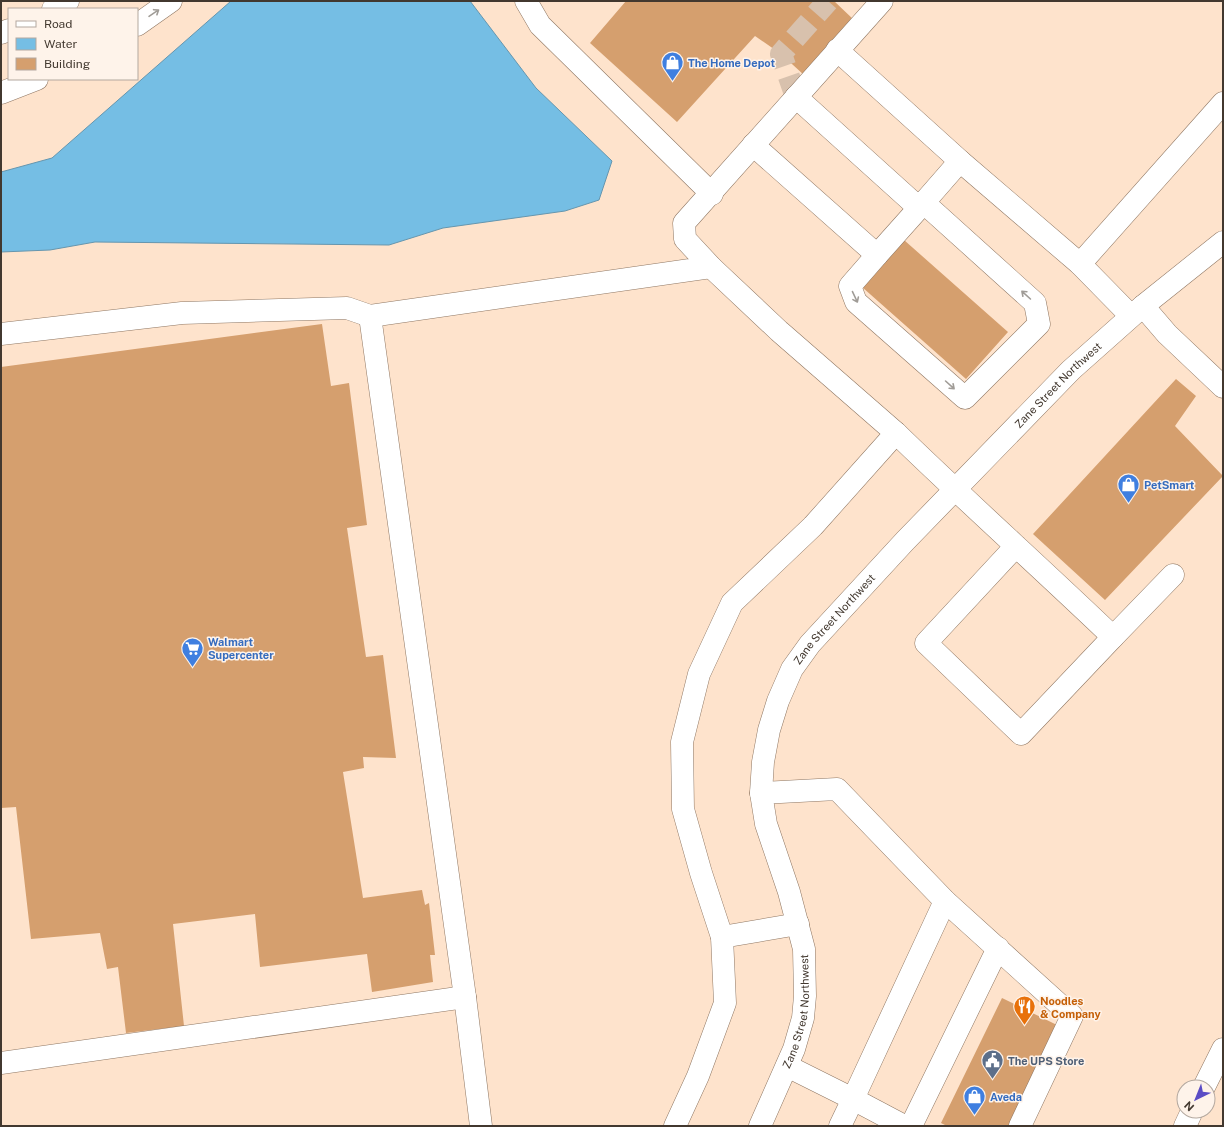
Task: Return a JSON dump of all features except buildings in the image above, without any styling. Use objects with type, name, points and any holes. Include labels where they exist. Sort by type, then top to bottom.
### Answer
[{"type":"main road","points":[[55,8],[68,1]]},
{"type":"main road","points":[[138,24],[171,1]]},
{"type":"main road","points":[[526,1],[540,25],[712,194]]},
{"type":"main road","points":[[882,1],[753,145],[712,194],[684,223],[685,239],[711,267],[779,331],[896,433],[1113,637]]},
{"type":"main road","points":[[837,50],[960,161],[1080,264],[1137,311],[1168,334],[1223,387]]},
{"type":"main road","points":[[1,93],[34,80]]},
{"type":"main road","points":[[796,97],[921,205],[1035,303],[1039,324],[966,398],[856,302],[850,286],[877,255],[921,205],[960,161]]},
{"type":"main road","points":[[1080,264],[1223,103]]},
{"type":"main road","points":[[753,145],[877,255]]},
{"type":"main road","name":"Zane Street Northwest","points":[[760,1126],[794,1049],[803,1018],[805,996],[804,949],[798,924],[766,824],[762,793],[763,762],[769,730],[778,701],[792,669],[810,644],[954,489],[1071,370],[1137,311],[1223,242]]},
{"type":"main road","points":[[1,334],[182,314],[347,308],[370,316],[711,267]]},
{"type":"main road","points":[[370,316],[465,997],[481,1126]]},
{"type":"main road","points":[[674,1126],[698,1076],[725,1003],[722,938],[701,873],[683,809],[682,742],[699,674],[732,603],[813,526],[896,433]]},
{"type":"main road","points":[[1016,546],[926,643],[1021,734],[1173,575]]},
{"type":"main road","points":[[762,793],[836,789],[945,901],[1072,1016],[1020,1126]]},
{"type":"main road","points":[[840,1126],[945,901]]},
{"type":"main road","points":[[722,938],[798,924]]},
{"type":"main road","points":[[911,1126],[998,948]]},
{"type":"main road","points":[[1,1063],[465,997]]},
{"type":"main road","points":[[1208,1079],[1223,1049]]},
{"type":"main road","points":[[787,1066],[904,1126]]},
{"type":"water","points":[[231,1],[470,1],[536,88],[612,161],[599,200],[565,211],[443,228],[389,245],[95,242],[50,250],[1,252],[1,172],[52,158]]},
{"type":"tunnel","points":[[796,97],[781,54],[828,1]]},
{"type":"place","name":"The Home Depot","points":[[673,82]]},
{"type":"place","name":"PetSmart","points":[[1128,504]]},
{"type":"place","name":"Walmart Supercenter","points":[[193,668]]},
{"type":"place","name":"Noodles & Company","points":[[1024,1026]]},
{"type":"place","name":"The UPS Store","points":[[993,1080]]},
{"type":"place","name":"Aveda","points":[[975,1116]]}]
